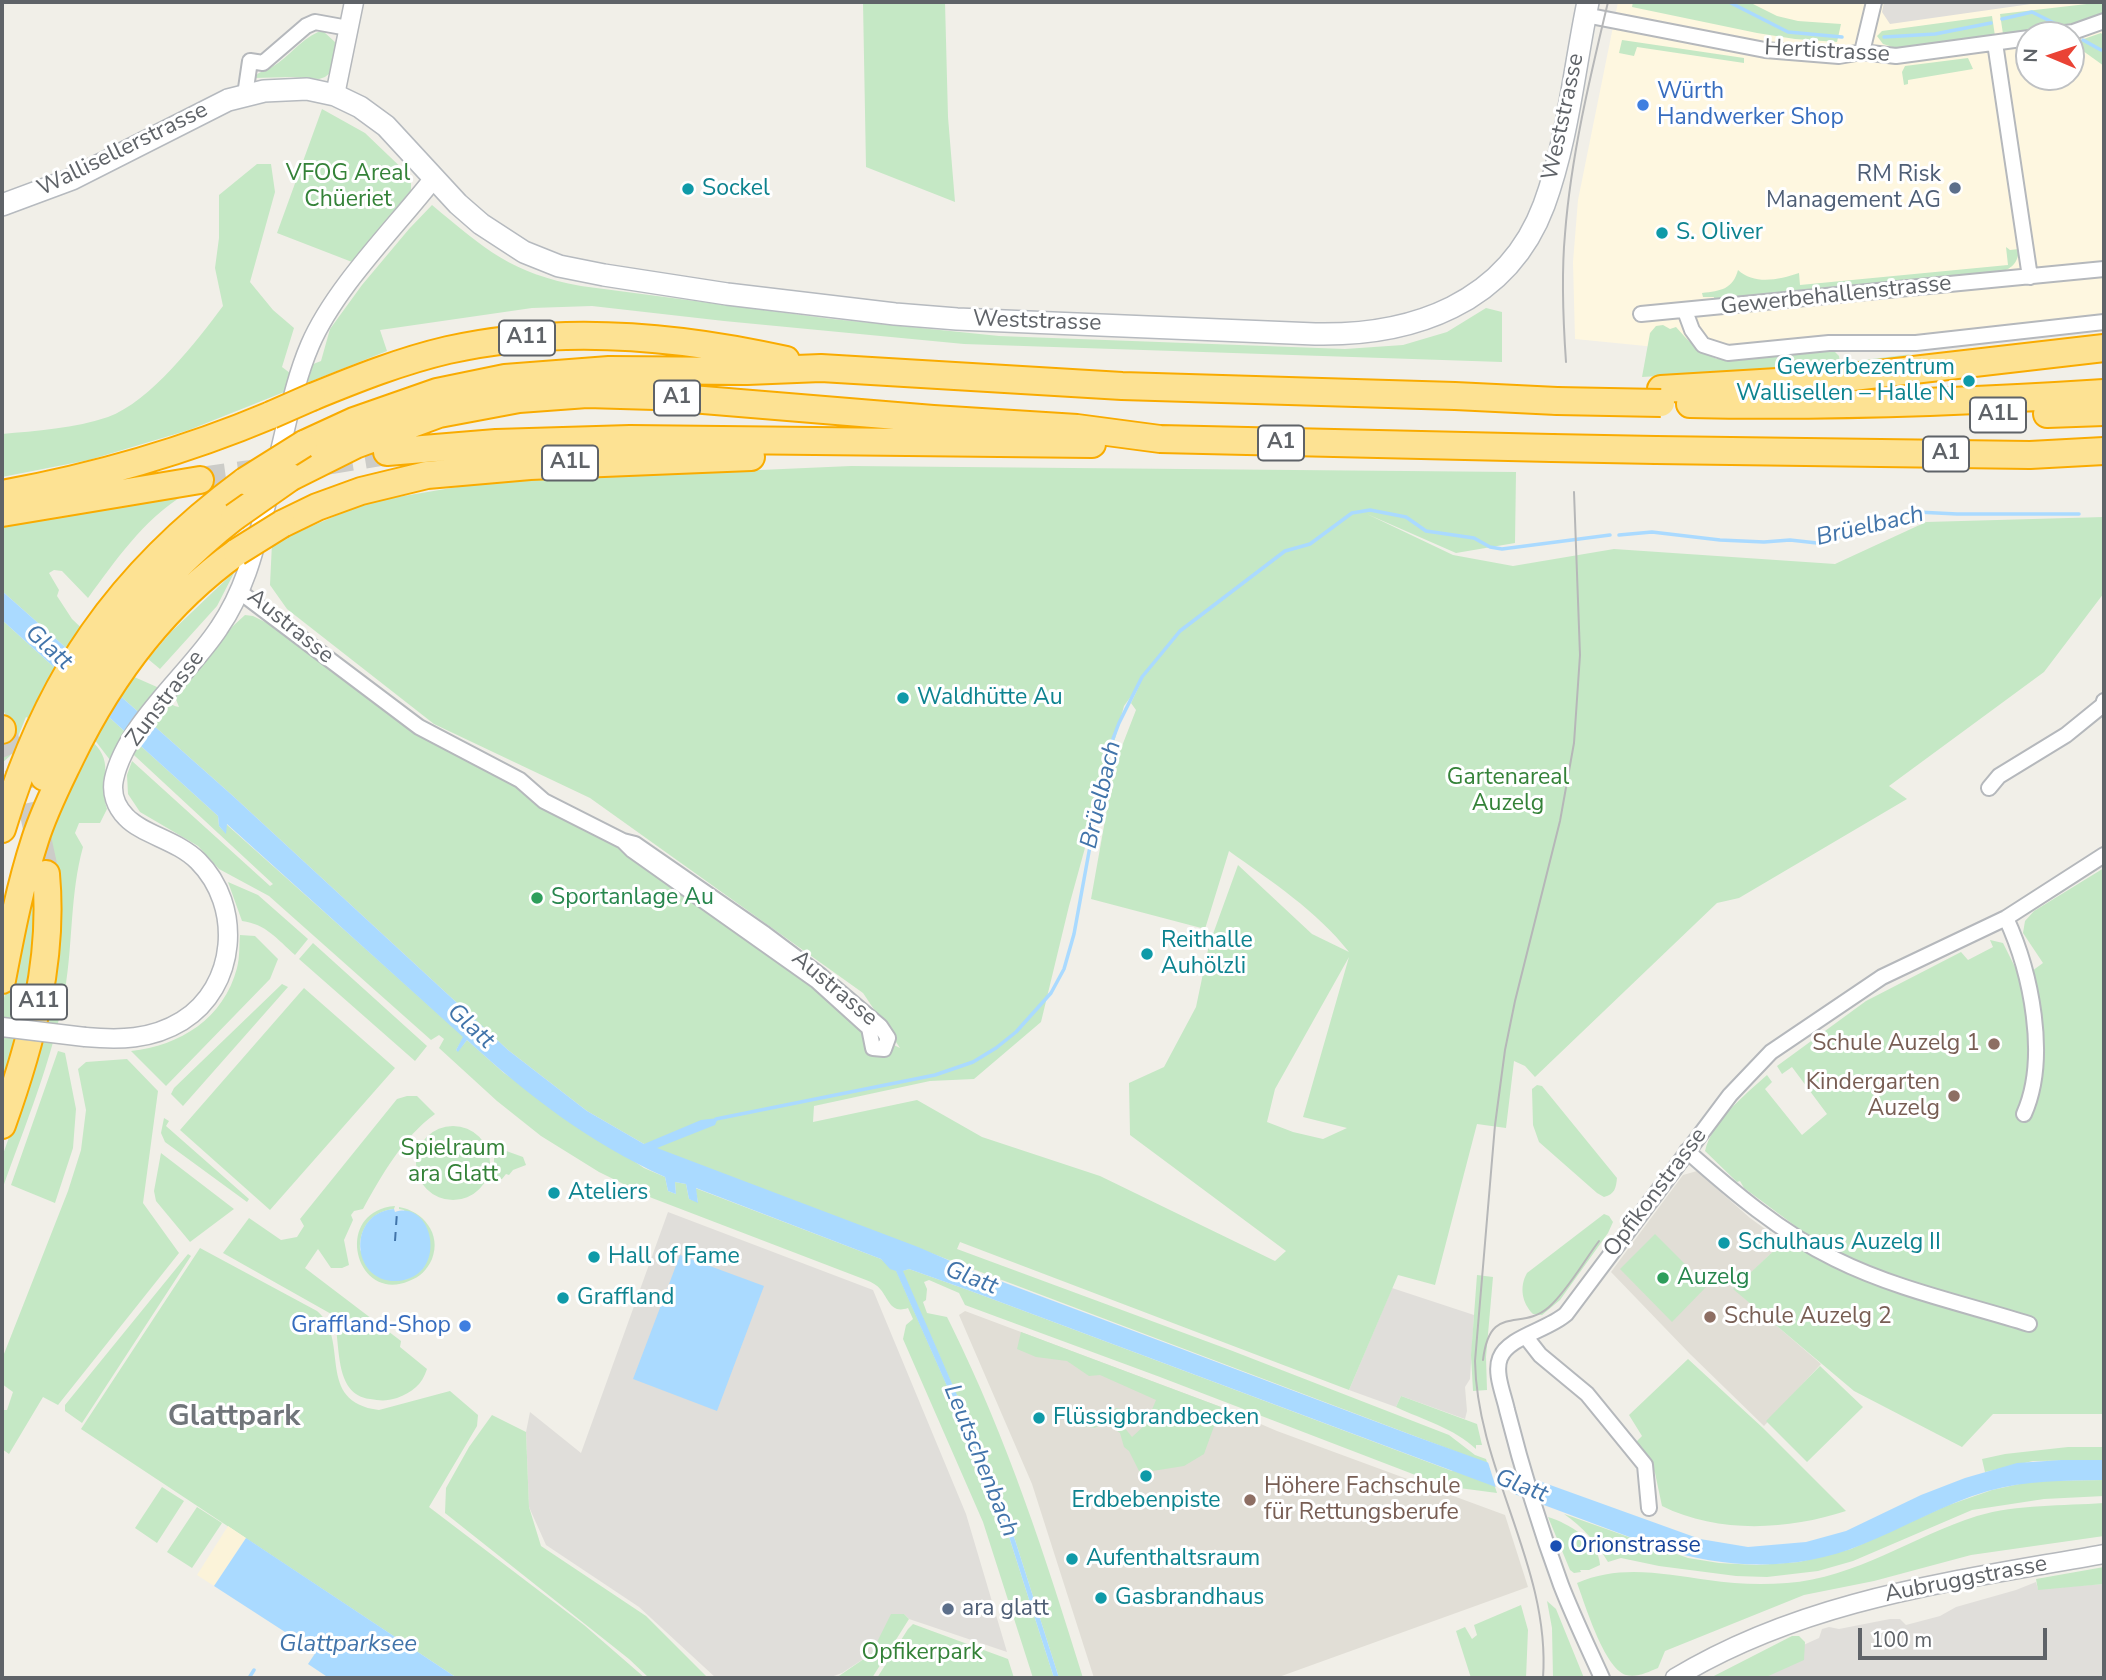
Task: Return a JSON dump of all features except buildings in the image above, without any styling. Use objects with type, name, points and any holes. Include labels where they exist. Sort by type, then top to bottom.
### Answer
[{"type":"highway","name":"A11","points":[[2,494],[93,476],[147,461],[191,447],[380,371],[446,351],[501,341],[546,336],[614,337],[749,352],[821,368]]},
{"type":"highway","name":"A1L","points":[[1661,396],[2104,348]]},
{"type":"highway","name":"A1","points":[[118,636],[155,556],[245,481],[304,444],[354,421],[404,402],[505,378],[609,370],[747,371],[821,368],[1122,386],[1455,396],[1661,396],[1852,411],[2104,393]]},
{"type":"highway","name":"A1","points":[[2,927],[19,851],[60,732],[89,679],[118,636],[172,572],[234,517],[291,477],[355,444],[415,422],[486,404],[553,396],[621,394],[1077,428],[1160,439],[1863,453],[2029,455],[2104,451]]},
{"type":"highway","name":"A1L","points":[[1852,411],[2104,412]]},
{"type":"highway","name":"A1L","points":[[387,452],[496,443],[585,440],[1077,445],[1160,439]]},
{"type":"highway","name":"A1L","points":[[118,636],[178,601],[237,552],[282,524],[317,507],[361,491],[407,479],[447,472],[575,463],[867,455],[969,444]]},
{"type":"highway","name":"A1L","points":[[2029,455],[2104,465]]},
{"type":"highway","points":[[2,513],[200,480]]},
{"type":"highway","name":"A1","points":[[2,829],[18,779],[60,732]]},
{"type":"highway","points":[[2,980],[60,732]]},
{"type":"highway","name":"A11","points":[[2,1125],[29,1043],[41,988],[48,928],[46,874]]},
{"type":"main road","name":"Weststrasse","points":[[335,95],[360,107],[386,126],[458,204],[481,224],[524,252],[559,266],[778,301],[926,317],[1315,334],[1376,332],[1430,318],[1457,305],[1482,289],[1501,272],[1523,245],[1534,228],[1552,180],[1587,9]]},
{"type":"main road","name":"Wallisellerstrasse","points":[[2,205],[72,178],[207,109],[245,95],[264,90],[307,89],[335,95]]},
{"type":"street","points":[[335,95],[354,2]]},
{"type":"street","points":[[1862,52],[1874,2]]},
{"type":"street","name":"Hertistrasse","points":[[1587,9],[1792,54],[1839,56],[1862,52],[1896,56],[2015,40]]},
{"type":"street","points":[[2085,28],[2104,21]]},
{"type":"street","points":[[245,95],[250,61],[263,63],[306,26],[315,22],[348,27]]},
{"type":"street","points":[[1995,43],[2031,277]]},
{"type":"street","name":"Austrasse","points":[[435,178],[336,299],[310,343],[252,558],[240,592],[419,727],[520,780],[544,801],[651,854],[821,976],[880,1026],[888,1038],[884,1049],[873,1048],[869,1028],[817,981],[622,841]]},
{"type":"street","name":"Gewerbehallenstrasse","points":[[1641,314],[2104,269]]},
{"type":"street","points":[[1685,310],[1692,330],[1703,345],[1728,353],[1829,342],[1916,343],[2104,321]]},
{"type":"street","name":"Zunstrasse","points":[[2,1027],[85,1037],[126,1039],[148,1036],[182,1021],[210,995],[223,971],[228,949],[228,924],[222,897],[208,873],[188,852],[130,821],[117,806],[113,785],[123,756],[156,705],[212,638],[240,592]]},
{"type":"street","points":[[1989,788],[1999,776],[2066,735],[2104,704]]},
{"type":"street","name":"Opfikonstrasse","points":[[1602,1678],[1561,1585],[1517,1446],[1498,1366],[1505,1350],[1566,1314],[1730,1095],[1771,1052],[1882,977],[2006,918],[2104,855]]},
{"type":"street","points":[[2006,918],[2015,939],[2035,1020],[2037,1045],[2032,1096],[2024,1115]]},
{"type":"street","points":[[1687,1151],[1791,1234],[1835,1259],[1915,1289],[2029,1324]]},
{"type":"street","points":[[1527,1337],[1540,1355],[1587,1394],[1645,1465],[1649,1508]]},
{"type":"street","name":"Aubruggstrasse","points":[[1675,1678],[1744,1642],[1843,1605],[1894,1592],[2104,1554]]},
{"type":"shaded area","points":[[1618,2],[2104,2],[2104,332],[1747,356],[1575,339],[1573,262],[1578,200]]},
{"type":"shaded area","points":[[1884,2],[2045,2],[1890,24],[1882,12]]},
{"type":"shaded area","name":"Schule Auzelg 2","points":[[1697,1171],[1750,1218],[1783,1242],[1734,1289],[1821,1364],[1764,1426],[1611,1272],[1683,1175]]},
{"type":"shaded area","points":[[668,1212],[873,1290],[966,1514],[1007,1652],[909,1619],[904,1614],[871,1654],[842,1673],[828,1678],[716,1678],[639,1607],[546,1545],[529,1507],[526,1432],[530,1412],[581,1453]]},
{"type":"shaded area","points":[[1392,1288],[1474,1315],[1470,1379],[1465,1387],[1465,1419],[1401,1396],[1396,1407],[1349,1390]]},
{"type":"shaded area","name":"Höhere Fachschule für Rettungsberufe","points":[[965,1311],[1505,1515],[1528,1587],[1276,1678],[1094,1678],[1032,1484],[959,1315]]},
{"type":"shaded area","points":[[2036,1582],[2038,1589],[2104,1584],[2104,1678],[1730,1678],[1819,1638],[1822,1629],[1839,1629],[1890,1619],[1900,1619],[1906,1625],[1940,1616],[1956,1607]]},
{"type":"green space","points":[[863,2],[945,2],[948,117],[955,202],[866,167]]},
{"type":"green space","points":[[1633,2],[1749,2],[1777,16],[1798,21],[1841,24],[1837,42],[1795,39],[1632,7]]},
{"type":"green space","points":[[2104,2],[2104,13],[2083,21],[2015,21],[2015,32],[2003,34],[2000,14]]},
{"type":"green space","points":[[1992,16],[1995,36],[1899,49],[1883,44],[1877,36],[1882,31]]},
{"type":"green space","points":[[318,32],[324,32],[335,42],[335,62],[325,77],[253,78],[278,63]]},
{"type":"green space","points":[[2101,33],[2104,36],[2104,66],[2085,52],[2085,39]]},
{"type":"green space","points":[[1622,40],[1744,58],[1744,63],[1637,47],[1634,56],[1619,53]]},
{"type":"green space","points":[[1968,58],[1973,69],[1908,80],[1908,84],[1904,85],[1902,72],[1905,66]]},
{"type":"green space","name":"VFOG Areal Chüeriet","points":[[322,109],[365,133],[411,177],[411,190],[352,262],[277,233]]},
{"type":"green space","points":[[257,164],[271,164],[275,192],[250,282],[273,310],[294,328],[282,367],[290,373],[321,361],[330,329],[362,285],[432,205],[500,258],[536,274],[581,286],[832,319],[999,336],[1345,349],[1403,345],[1447,332],[1486,308],[1502,312],[1502,362],[964,344],[592,306],[532,308],[380,330],[387,351],[189,430],[89,460],[2,477],[2,434],[83,424],[108,417],[124,409],[156,385],[200,336],[223,306],[215,268],[219,238],[219,195]]},
{"type":"green space","points":[[2006,247],[2010,250],[2019,249],[2017,259],[2010,268],[1998,273],[1714,300],[1714,297],[1703,297],[1702,293],[1725,288],[1733,281],[1738,270],[1751,278],[1759,279],[1783,278],[1799,273],[1800,285],[2008,265]]},
{"type":"green space","points":[[1663,325],[1670,329],[1676,327],[1694,346],[1717,359],[1831,348],[1839,356],[1840,363],[1912,354],[1878,363],[1642,377],[1650,333],[1656,326]]},
{"type":"green space","name":"Gartenareal Auzelg","points":[[851,466],[1516,472],[1515,543],[1456,553],[1367,514],[1453,555],[1513,566],[1614,549],[1835,564],[1926,522],[2104,517],[2104,593],[2044,672],[1889,786],[1907,799],[1739,898],[1717,903],[1535,1077],[1525,1066],[1514,1061],[1506,1128],[1477,1124],[1435,1285],[1398,1275],[1349,1390],[960,1242],[957,1249],[1449,1435],[1475,1455],[1486,1459],[1497,1493],[1444,1486],[965,1305],[959,1293],[929,1280],[924,1282],[927,1289],[926,1300],[923,1302],[927,1313],[947,1317],[951,1325],[1008,1455],[1040,1543],[1083,1678],[1059,1678],[1001,1496],[902,1271],[909,1269],[968,1290],[1452,1471],[1478,1460],[674,1156],[644,1144],[587,1111],[508,1050],[233,796],[2,591],[2,527],[184,495],[143,529],[88,598],[62,571],[54,570],[49,573],[59,590],[57,596],[72,619],[132,676],[157,687],[166,700],[179,707],[175,697],[233,626],[245,615],[253,616],[271,625],[414,732],[513,785],[539,808],[550,808],[629,852],[796,969],[863,1030],[900,1048],[863,993],[590,798],[434,724],[287,609],[270,585],[272,543],[368,502],[487,482]],"holes":[[[1140,684],[1131,703],[1136,710],[1115,764],[1091,899],[1205,929],[1229,851],[1308,910],[1349,952],[1312,934],[1238,865],[1209,945],[1196,1007],[1164,1067],[1129,1083],[1130,1135],[1286,1251],[1275,1261],[1100,1176],[982,1137],[917,1100],[813,1122],[814,1106],[930,1081],[974,1079],[1041,1022],[1069,906],[1124,706]],[[1349,957],[1303,1117],[1347,1128],[1323,1139],[1267,1122],[1275,1089]]]},
{"type":"green space","points":[[235,571],[217,606],[160,669],[148,659],[171,632]]},
{"type":"green space","points":[[2,620],[218,816],[219,826],[226,833],[226,824],[464,1037],[456,1050],[467,1040],[504,1073],[644,1168],[665,1177],[668,1191],[676,1194],[675,1182],[686,1184],[689,1199],[698,1202],[695,1188],[881,1259],[896,1270],[997,1499],[1054,1678],[1033,1678],[983,1522],[903,1339],[906,1325],[913,1319],[908,1308],[894,1308],[879,1288],[870,1282],[652,1198],[599,1172],[541,1136],[497,1101],[439,1048],[444,1039],[439,1035],[431,1040],[269,896],[219,869],[198,846],[140,812],[128,794],[127,775],[132,761],[270,886],[273,884],[122,744],[112,761],[110,760],[94,739],[42,690],[28,718],[26,717],[10,756],[2,763],[2,730],[11,725],[2,708]]},
{"type":"green space","points":[[93,742],[104,758],[107,809],[100,823],[79,823],[75,833],[83,847],[60,1016],[38,1092],[2,1190],[2,1157],[29,1081],[35,966],[2,1096],[2,1007],[13,957],[52,831]]},
{"type":"green space","points":[[2104,868],[2104,1414],[1993,1414],[1962,1447],[1854,1391],[1733,1289],[1798,1228],[1744,1188],[1740,1181],[1737,1182],[1705,1151],[1722,1119],[1767,1075],[1772,1082],[1765,1089],[1802,1135],[1827,1114],[1792,1067],[1782,1074],[1777,1066],[1866,1001],[1961,952],[1968,960],[1993,947],[1990,940],[2003,943],[2015,967],[2032,971],[2043,963],[2023,933],[2025,921],[2034,911]]},
{"type":"green space","points":[[228,882],[258,895],[308,939],[295,955],[265,929],[242,921]]},
{"type":"green space","points":[[240,935],[255,936],[278,959],[270,979],[166,1086],[131,1051],[149,1048],[183,1036],[211,1015],[231,986],[238,964]]},
{"type":"green space","points":[[313,943],[427,1046],[415,1061],[299,959]]},
{"type":"green space","points":[[282,984],[288,987],[183,1106],[171,1094],[174,1088]]},
{"type":"green space","points":[[304,988],[395,1068],[270,1210],[180,1130]]},
{"type":"green space","points":[[58,1051],[65,1053],[76,1109],[73,1148],[55,1203],[11,1185]]},
{"type":"green space","points":[[127,1059],[158,1091],[143,1203],[179,1253],[58,1405],[43,1397],[9,1454],[2,1449],[2,1410],[7,1410],[13,1392],[2,1384],[2,1359],[68,1191],[81,1150],[86,1110],[78,1069],[86,1062]]},
{"type":"green space","points":[[1537,1085],[1542,1086],[1617,1178],[1611,1194],[1604,1197],[1597,1193],[1539,1142],[1533,1125],[1532,1089]]},
{"type":"green space","points":[[417,1096],[435,1114],[403,1145],[363,1209],[354,1211],[351,1215],[353,1220],[344,1240],[349,1265],[331,1268],[318,1249],[305,1268],[401,1341],[400,1347],[427,1369],[419,1384],[412,1390],[397,1398],[377,1400],[358,1395],[349,1388],[341,1365],[333,1315],[223,1253],[249,1218],[281,1240],[297,1237],[304,1226],[300,1219],[397,1099]]},
{"type":"green space","points":[[164,1118],[169,1121],[166,1126],[249,1199],[247,1202],[165,1142],[161,1133]]},
{"type":"green space","name":"Spielraum ara Glatt","points":[[446,1126],[460,1126],[474,1132],[484,1142],[490,1163],[488,1177],[474,1194],[460,1200],[446,1200],[432,1194],[422,1184],[416,1170],[416,1156],[422,1142],[432,1132]]},
{"type":"green space","points":[[498,1148],[523,1157],[526,1165],[513,1170],[509,1175],[506,1174],[502,1179],[494,1179],[494,1151]]},
{"type":"green space","points":[[161,1153],[234,1209],[190,1242],[156,1201],[154,1191]]},
{"type":"green space","points":[[395,1206],[394,1209],[379,1213],[368,1222],[360,1242],[360,1250],[391,1281],[407,1279],[420,1271],[425,1265],[404,1210],[399,1207],[416,1213],[428,1225],[434,1241],[434,1250],[430,1263],[420,1275],[409,1281],[390,1285],[375,1280],[364,1269],[358,1254],[358,1238],[363,1223],[375,1212]]},
{"type":"green space","points":[[1604,1214],[1613,1222],[1608,1233],[1560,1300],[1542,1315],[1533,1314],[1523,1295],[1527,1273]]},
{"type":"green space","name":"Auzelg","points":[[1655,1234],[1707,1286],[1672,1322],[1620,1269]]},
{"type":"green space","points":[[200,1248],[317,1311],[327,1323],[332,1337],[340,1383],[347,1395],[359,1405],[379,1410],[450,1391],[478,1415],[477,1426],[429,1507],[584,1625],[645,1678],[457,1678],[81,1429]]},
{"type":"green space","points":[[188,1254],[191,1256],[82,1423],[65,1411],[65,1405]]},
{"type":"green space","points":[[1477,1275],[1493,1277],[1486,1357],[1487,1390],[1473,1391],[1471,1355]]},
{"type":"green space","points":[[1021,1332],[1221,1407],[1204,1454],[1184,1466],[1140,1473],[1129,1451],[1124,1447],[1120,1433],[1106,1423],[1095,1428],[1070,1426],[1064,1415],[1086,1420],[1099,1411],[1107,1416],[1116,1408],[1124,1410],[1129,1416],[1124,1427],[1132,1437],[1146,1424],[1156,1400],[1100,1375],[1089,1376],[1067,1361],[1036,1357],[1017,1349]]},
{"type":"green space","points":[[1688,1359],[1763,1428],[1846,1511],[1801,1522],[1753,1526],[1706,1521],[1662,1506],[1655,1473],[1636,1442],[1642,1436],[1629,1415]]},
{"type":"green space","points":[[1820,1366],[1863,1407],[1807,1462],[1766,1421]]},
{"type":"green space","points":[[1401,1396],[1477,1424],[1482,1445],[1476,1445],[1476,1449],[1448,1430],[1396,1407]]},
{"type":"green space","points":[[492,1415],[526,1432],[529,1507],[541,1546],[646,1616],[708,1678],[649,1678],[629,1659],[445,1513],[446,1488],[469,1447]]},
{"type":"green space","points":[[2068,1447],[2104,1447],[2104,1460],[2033,1461],[1985,1472],[1982,1459],[2005,1454]]},
{"type":"green space","points":[[2104,1480],[2104,1496],[2044,1499],[1972,1510],[1853,1561],[1818,1571],[1767,1577],[1736,1576],[1659,1566],[1621,1558],[1608,1562],[1589,1535],[1564,1514],[1688,1558],[1757,1565],[1799,1562],[1851,1549],[1946,1506],[1992,1490],[2033,1481]]},
{"type":"green space","points":[[162,1487],[184,1501],[157,1543],[135,1528]]},
{"type":"green space","points":[[2104,1503],[2104,1536],[1971,1555],[1874,1581],[1804,1595],[1665,1651],[1658,1668],[1638,1675],[1626,1675],[1610,1661],[1596,1634],[1577,1583],[1593,1577],[1626,1572],[1659,1573],[1748,1584],[1812,1580],[1861,1565],[1977,1516],[2024,1507]]},
{"type":"green space","points":[[197,1507],[222,1523],[192,1568],[167,1552]]},
{"type":"green space","points":[[1548,1517],[1581,1534],[1594,1548],[1600,1565],[1589,1570],[1580,1570],[1581,1572],[1574,1573],[1570,1570]]},
{"type":"green space","points":[[2104,1567],[2104,1584],[2038,1590],[2036,1579]]},
{"type":"green space","points":[[1547,1601],[1556,1609],[1584,1678],[1553,1678],[1552,1628]]},
{"type":"green space","points":[[1521,1605],[1528,1630],[1526,1678],[1471,1678],[1456,1631],[1465,1627],[1472,1639],[1477,1635],[1474,1625]]},
{"type":"green space","points":[[891,1614],[904,1614],[909,1619],[872,1678],[836,1678],[871,1654]]},
{"type":"green space","name":"Opfikerpark","points":[[913,1624],[1008,1659],[1014,1678],[877,1678]]},
{"type":"green space","points":[[1792,1636],[1799,1636],[1805,1642],[1804,1660],[1764,1678],[1710,1678]]},
{"type":"sand","points":[[228,1526],[246,1538],[214,1586],[197,1575]]},
{"type":"water","name":"Glatt","points":[[2,591],[233,796],[508,1050],[587,1111],[644,1144],[701,1120],[718,1118],[715,1125],[657,1148],[918,1247],[976,1272],[1417,1437],[1700,1539],[1748,1547],[1806,1542],[1846,1531],[1921,1495],[1965,1478],[2017,1463],[2104,1460],[2104,1480],[2002,1487],[1956,1503],[1861,1545],[1811,1560],[1760,1565],[1709,1560],[1659,1548],[968,1290],[909,1269],[903,1271],[1001,1496],[1059,1678],[1054,1678],[997,1499],[896,1271],[890,1269],[881,1259],[696,1188],[698,1203],[689,1199],[686,1184],[675,1182],[676,1194],[668,1191],[665,1177],[611,1149],[560,1116],[467,1040],[458,1052],[456,1050],[463,1037],[227,824],[226,834],[219,826],[218,816],[2,620]]},
{"type":"water","points":[[394,1209],[395,1212],[408,1211],[419,1217],[427,1227],[430,1240],[430,1254],[425,1267],[414,1276],[398,1281],[382,1279],[371,1272],[363,1261],[360,1248],[362,1234],[368,1222],[378,1213]]},
{"type":"water","points":[[680,1255],[764,1286],[717,1411],[633,1379]]},
{"type":"water","name":"Glattparksee","points":[[246,1538],[457,1678],[329,1678],[308,1664],[316,1652],[214,1586]]},
{"type":"pier","points":[[1487,1459],[1506,1466],[1516,1498],[1497,1491]]},
{"type":"waterway","points":[[1729,2],[1788,32],[1842,37]]},
{"type":"waterway","points":[[2002,19],[2032,12],[2050,21]]},
{"type":"waterway","points":[[1884,37],[1935,34],[1991,23]]},
{"type":"waterway","points":[[2085,41],[2101,50]]},
{"type":"waterway","name":"Brüelbach","points":[[716,1119],[935,1075],[973,1062],[1016,1032],[1051,993],[1064,969],[1074,934],[1111,744],[1142,677],[1180,631],[1285,551],[1310,544],[1352,513],[1370,510],[1406,517],[1426,531],[1474,538],[1490,547],[1502,549],[1610,535]]},
{"type":"waterway","name":"Brüelbach","points":[[1619,535],[1652,532],[1720,540],[1790,540],[1817,543],[1829,542],[1869,525],[1917,512],[2079,514]]},
{"type":"waterway","points":[[249,1678],[254,1670]]},
{"type":"ferry route","points":[[395,1241],[397,1212]]},
{"type":"tunnel","points":[[326,462],[387,452]]},
{"type":"tunnel","points":[[200,480],[264,471]]},
{"type":"tunnel","points":[[2,730],[29,796],[46,874]]},
{"type":"tram line","points":[[1566,362],[1563,282],[1568,205],[1582,117],[1608,2]]},
{"type":"tram line","points":[[1543,1678],[1542,1637],[1536,1597],[1488,1441],[1479,1402],[1475,1361],[1495,1125],[1505,1050],[1560,821],[1574,743],[1580,655],[1574,492]]},
{"type":"tram line","points":[[1483,1360],[1492,1331],[1500,1324],[1528,1318],[1549,1307],[1599,1241]]},
{"type":"place","name":"Würth Handwerker Shop","points":[[1643,105]]},
{"type":"place","name":"RM Risk Management AG","points":[[1955,188]]},
{"type":"place","name":"Sockel","points":[[688,189]]},
{"type":"place","name":"S. Oliver","points":[[1662,233]]},
{"type":"place","name":"Gewerbezentrum Wallisellen – Halle N","points":[[1969,381]]},
{"type":"place","name":"Waldhütte Au","points":[[903,698]]},
{"type":"place","name":"Sportanlage Au","points":[[537,898]]},
{"type":"place","name":"Reithalle Auhölzli","points":[[1147,954]]},
{"type":"place","name":"Schule Auzelg 1","points":[[1994,1044]]},
{"type":"place","name":"Kindergarten Auzelg","points":[[1954,1096]]},
{"type":"place","name":"Ateliers","points":[[554,1193]]},
{"type":"place","name":"Schulhaus Auzelg II","points":[[1724,1243]]},
{"type":"place","name":"Hall of Fame","points":[[594,1257]]},
{"type":"place","name":"Auzelg","points":[[1663,1278]]},
{"type":"place","name":"Graffland","points":[[563,1298]]},
{"type":"place","name":"Schule Auzelg 2","points":[[1710,1317]]},
{"type":"place","name":"Graffland-Shop","points":[[465,1326]]},
{"type":"place","name":"Flüssigbrandbecken","points":[[1039,1418]]},
{"type":"place","name":"Erdbebenpiste","points":[[1146,1476]]},
{"type":"place","name":"Höhere Fachschule für Rettungsberufe","points":[[1250,1500]]},
{"type":"place","name":"Orionstrasse","points":[[1556,1546]]},
{"type":"place","name":"Aufenthaltsraum","points":[[1072,1559]]},
{"type":"place","name":"Gasbrandhaus","points":[[1101,1598]]},
{"type":"place","name":"ara glatt","points":[[948,1609]]},
{"type":"district","name":"Glattpark","points":[[234,1418]]},
{"type":"water label","name":"Leutschenbach","points":[[980,1461]]}]
